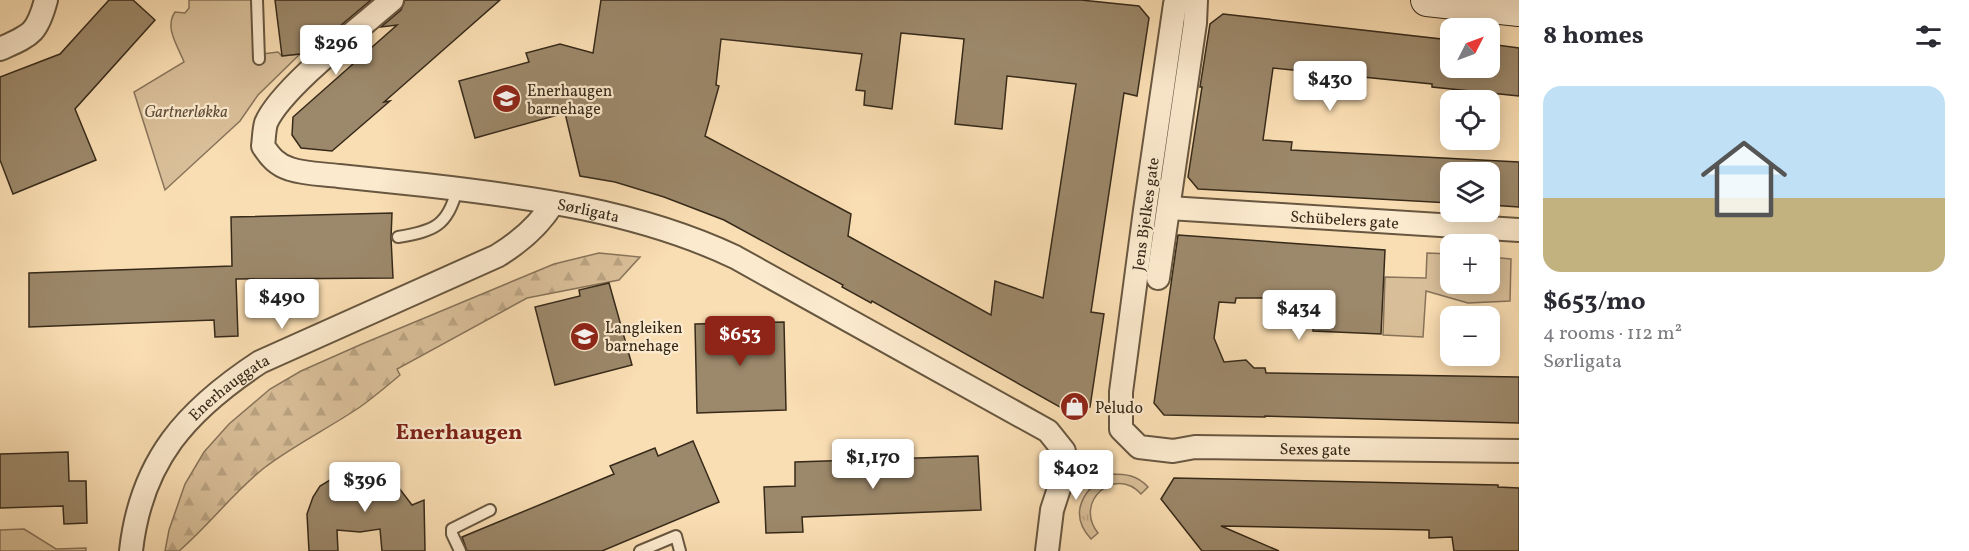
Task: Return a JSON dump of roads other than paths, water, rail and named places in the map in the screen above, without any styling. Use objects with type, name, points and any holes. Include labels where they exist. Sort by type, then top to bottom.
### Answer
[{"type":"main road","points":[[1427,0],[1519,9]]},
{"type":"street","points":[[0,49],[32,32],[41,17],[46,0]]},
{"type":"street","name":"Sørligata","points":[[392,0],[304,77],[267,123],[263,146],[279,165],[291,170],[457,189],[601,212],[698,240],[735,257],[1048,431],[1064,451],[1065,470],[1052,510],[1047,551]]},
{"type":"street","name":"Jens Bjelkes gate","points":[[1121,429],[1121,392],[1144,210],[1175,4],[1178,0]]},
{"type":"street","points":[[1158,278],[1195,23],[1196,0]]},
{"type":"street","name":"Enerhauggata","points":[[132,551],[134,530],[143,494],[160,458],[177,432],[230,382],[260,362],[497,256],[518,243],[541,220],[553,203]]},
{"type":"street","name":"Schübelers gate","points":[[1169,208],[1519,230]]},
{"type":"street","name":"Sexes gate","points":[[1121,429],[1139,447],[1173,451],[1195,447],[1519,451]]},
{"type":"lane","points":[[257,0],[259,59]]},
{"type":"lane","points":[[398,237],[414,235],[447,218],[453,208],[457,189]]},
{"type":"lane","points":[[460,551],[452,529],[490,510]]},
{"type":"lane","points":[[640,551],[676,536],[680,551]]},
{"type":"place","name":"Enerhaugen barnehage","points":[[506,99]]},
{"type":"place","name":"Langleiken barnehage","points":[[584,336]]},
{"type":"place","name":"Peludo","points":[[1074,407]]},
{"type":"district","name":"Enerhaugen","points":[[459,431]]},
{"type":"park label","name":"Gartnerløkka","points":[[186,111]]}]
